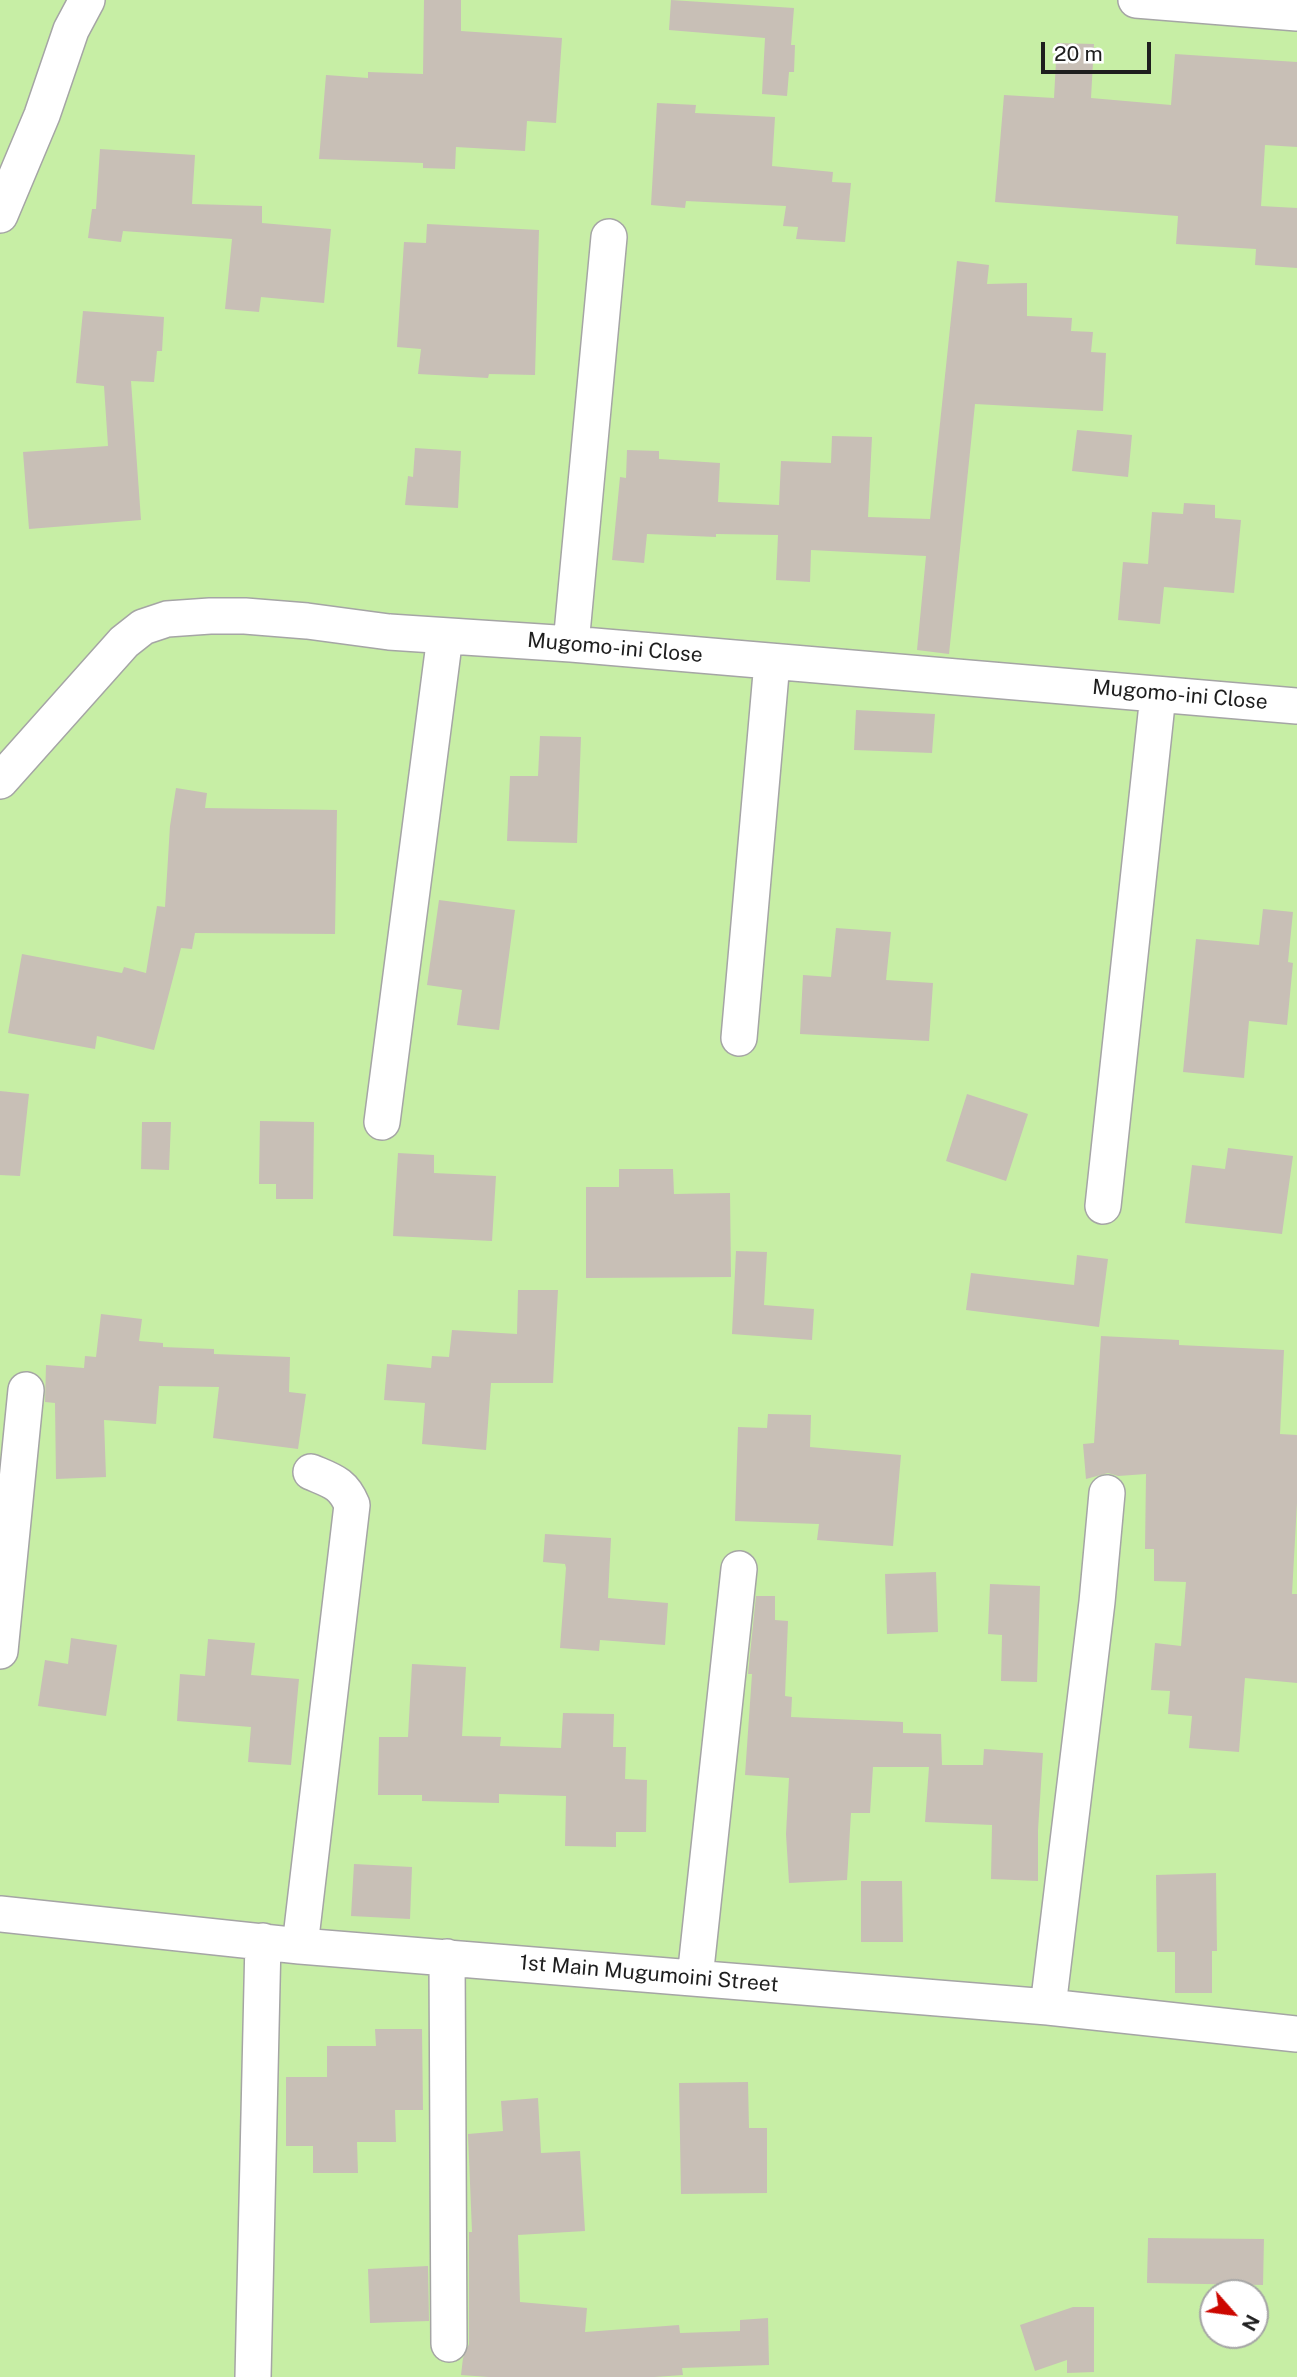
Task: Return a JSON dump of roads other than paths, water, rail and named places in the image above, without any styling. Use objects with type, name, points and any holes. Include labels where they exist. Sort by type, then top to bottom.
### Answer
[{"type":"street","points":[[0,215],[42,115],[71,30],[87,0]]},
{"type":"street","points":[[1136,0],[1297,13]]},
{"type":"street","points":[[571,644],[609,237]]},
{"type":"street","name":"Mugomo-ini Close","points":[[0,781],[124,642],[143,627],[167,619],[210,616],[245,616],[445,636],[1076,685],[1158,695],[1297,706]]},
{"type":"street","points":[[382,1122],[445,636]]},
{"type":"street","points":[[739,1038],[772,662]]},
{"type":"street","points":[[1102,1206],[1158,695]]},
{"type":"street","points":[[0,1651],[26,1390]]},
{"type":"street","points":[[300,1946],[352,1505],[346,1490],[337,1483],[311,1472]]},
{"type":"street","points":[[1048,2007],[1097,1602],[1107,1493]]},
{"type":"street","points":[[695,1978],[739,1569]]},
{"type":"street","name":"1st Main Mugumoini Street","points":[[0,1914],[300,1946],[1048,2007],[1297,2035]]},
{"type":"street","points":[[253,2377],[263,1941]]},
{"type":"street","points":[[447,1957],[449,2344]]}]
